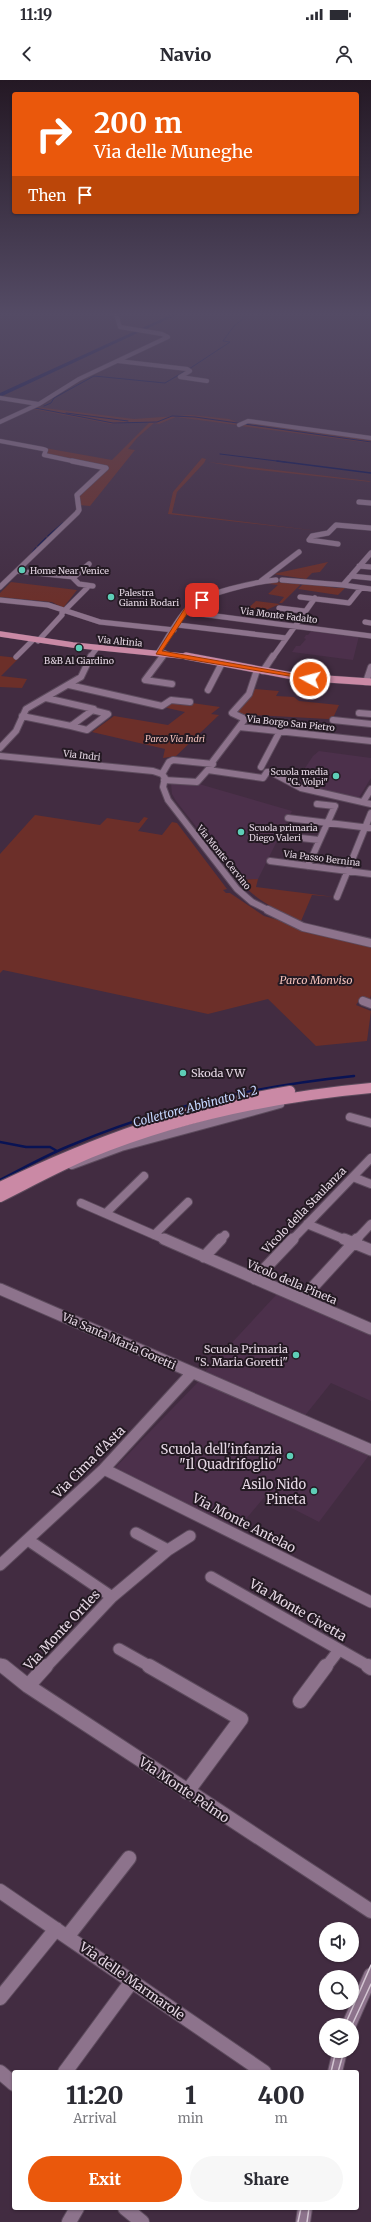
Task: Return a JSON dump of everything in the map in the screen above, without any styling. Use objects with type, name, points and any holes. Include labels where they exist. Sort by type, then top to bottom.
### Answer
[{"type":"main road","name":"Via Altinia","points":[[0,634],[97,648],[161,653],[306,678],[369,682]]},
{"type":"main road","points":[[0,1187],[83,1147],[119,1133],[194,1110],[265,1094],[371,1081]]},
{"type":"main road","points":[[0,1197],[53,1170],[125,1140],[200,1117],[256,1103],[353,1089],[371,1090]]},
{"type":"street","points":[[0,422],[24,411]]},
{"type":"street","points":[[240,425],[248,421],[371,438]]},
{"type":"street","points":[[0,441],[43,449],[46,450],[44,455],[47,456],[106,468],[76,495],[79,510],[77,513],[54,533],[11,577],[1,584]]},
{"type":"street","points":[[359,502],[371,503]]},
{"type":"street","points":[[338,544],[309,540],[312,536],[328,532],[336,525],[371,528]]},
{"type":"street","points":[[277,578],[299,552]]},
{"type":"street","points":[[344,584],[359,566],[370,556]]},
{"type":"street","points":[[17,571],[74,577],[89,564]]},
{"type":"street","points":[[359,566],[371,568]]},
{"type":"street","points":[[0,575],[11,577]]},
{"type":"street","points":[[351,576],[371,578]]},
{"type":"street","points":[[74,577],[78,583],[93,586]]},
{"type":"street","points":[[172,684],[144,680],[185,612],[198,601],[261,581],[277,578],[344,584],[371,589]]},
{"type":"street","points":[[16,657],[36,640],[86,588]]},
{"type":"street","points":[[344,608],[361,588]]},
{"type":"street","points":[[300,597],[348,603]]},
{"type":"street","points":[[260,670],[286,638],[304,611],[315,598]]},
{"type":"street","points":[[0,600],[48,605],[63,613],[73,613],[100,622],[220,630],[286,638]]},
{"type":"street","points":[[279,608],[304,611]]},
{"type":"street","name":"Via Monte Fadalto","points":[[185,612],[371,636]]},
{"type":"street","points":[[364,622],[371,623]]},
{"type":"street","points":[[214,636],[220,630]]},
{"type":"street","points":[[0,748],[14,735],[26,709],[69,686],[81,677],[87,661],[97,648]]},
{"type":"street","points":[[208,690],[222,663]]},
{"type":"street","points":[[369,682],[371,667]]},
{"type":"street","name":"Via Borgo San Pietro","points":[[238,727],[245,719],[233,715],[232,713],[249,694],[260,670]]},
{"type":"street","points":[[69,686],[162,706],[171,700],[190,702]]},
{"type":"street","points":[[22,716],[87,730],[108,714],[92,710],[94,709],[46,698]]},
{"type":"street","points":[[71,726],[92,710]]},
{"type":"street","points":[[359,713],[371,714]]},
{"type":"street","points":[[333,720],[371,724]]},
{"type":"street","points":[[213,761],[238,727]]},
{"type":"street","name":"Via Borgo San Pietro","points":[[238,727],[371,741]]},
{"type":"street","points":[[261,767],[280,731]]},
{"type":"street","name":"Via Indri","points":[[0,756],[153,771],[163,777],[196,782],[208,770]]},
{"type":"street","points":[[163,777],[169,762],[176,759],[212,764],[208,770],[263,778],[268,772],[271,772],[301,788],[371,804]]},
{"type":"street","name":"Via Monte Cervino","points":[[163,777],[163,787],[168,800],[232,883],[246,898],[267,911],[299,925],[330,935],[371,943]]},
{"type":"street","points":[[363,802],[371,789]]},
{"type":"street","points":[[308,866],[335,806],[317,804]]},
{"type":"street","points":[[337,897],[368,828],[371,814]]},
{"type":"street","points":[[288,818],[368,828]]},
{"type":"street","points":[[301,838],[319,840]]},
{"type":"street","name":"Via Passo Bernina","points":[[270,861],[371,874]]},
{"type":"street","points":[[350,1117],[371,1123]]},
{"type":"street","name":"Vicolo della Staulanza","points":[[255,1279],[371,1158]]},
{"type":"street","points":[[106,1213],[144,1176]]},
{"type":"street","points":[[353,1177],[371,1184]]},
{"type":"street","points":[[154,1235],[188,1202]]},
{"type":"street","name":"Vicolo della Pineta","points":[[82,1203],[371,1329]]},
{"type":"street","points":[[307,1224],[371,1250]]},
{"type":"street","points":[[302,1300],[371,1224]]},
{"type":"street","points":[[204,1257],[225,1235]]},
{"type":"street","name":"Via Santa Maria Goretti","points":[[0,1289],[371,1450]]},
{"type":"street","name":"Via Cima d'Asta","points":[[0,1565],[104,1469],[192,1373]]},
{"type":"street","name":"Via Monte Antelao","points":[[104,1469],[371,1602]]},
{"type":"street","points":[[136,1533],[168,1550]]},
{"type":"street","points":[[112,1597],[168,1550],[190,1536]]},
{"type":"street","name":"Via Monte Ortles","points":[[28,1540],[112,1597],[28,1686]]},
{"type":"street","name":"Via Monte Civetta","points":[[211,1577],[371,1668]]},
{"type":"street","points":[[119,1649],[241,1719],[186,1792]]},
{"type":"street","points":[[300,1701],[339,1650]]},
{"type":"street","name":"Via Monte Pelmo","points":[[0,1664],[28,1686],[186,1792],[371,1911]]},
{"type":"street","points":[[0,1998],[62,1933],[129,1858]]},
{"type":"street","name":"Via delle Marmarole","points":[[0,1891],[261,2070]]},
{"type":"street","points":[[352,2018],[371,1975]]},
{"type":"street","points":[[66,2070],[132,1981]]},
{"type":"street","points":[[335,2070],[338,2058]]},
{"type":"street","points":[[0,2072],[12,2082]]},
{"type":"street","points":[[68,2222],[76,2210]]},
{"type":"street","points":[[128,2210],[142,2222]]},
{"type":"street","points":[[302,2222],[305,2210]]},
{"type":"shaded area","points":[[312,630],[359,636],[353,660],[292,652],[296,646],[300,646],[306,639],[304,638],[306,635],[308,635]]},
{"type":"shaded area","name":"Scuola media \"G. Volpi\"","points":[[319,751],[371,758],[371,778],[358,799],[306,788],[301,774],[313,756]]},
{"type":"shaded area","name":"Scuola primaria Diego Valeri","points":[[171,783],[199,784],[292,811],[258,879],[239,880],[217,852],[223,849],[213,848],[176,801],[172,794]]},
{"type":"shaded area","name":"Scuola Primaria \"S. Maria Goretti\"","points":[[277,1294],[371,1335],[371,1401],[331,1383],[303,1418],[203,1374]]},
{"type":"shaded area","points":[[199,1381],[370,1454],[319,1522],[266,1495],[236,1531],[113,1470]]},
{"type":"green space","points":[[43,411],[68,411],[134,419],[191,415],[229,419],[239,423],[237,425],[176,417],[159,424],[154,423],[137,438],[128,449],[135,450],[90,506],[79,505],[77,498],[107,468],[46,455],[48,450],[0,440],[112,460],[149,423],[136,422],[111,424]]},
{"type":"green space","points":[[251,422],[371,438],[371,443],[241,426]]},
{"type":"green space","points":[[202,458],[206,459],[204,463],[177,492],[172,513],[319,531],[168,514],[173,492]]},
{"type":"green space","points":[[208,462],[369,481],[371,482],[249,469]]},
{"type":"green space","points":[[328,562],[320,572],[312,573],[306,579],[273,574]]},
{"type":"green space","points":[[11,582],[77,590],[63,608],[52,602],[0,597],[0,593]]},
{"type":"green space","points":[[261,583],[302,583],[282,603],[279,603],[284,597],[268,594],[278,585]]},
{"type":"green space","points":[[304,583],[336,588],[346,587],[338,595],[298,589]]},
{"type":"green space","points":[[256,601],[280,604],[266,610],[244,612]]},
{"type":"green space","points":[[0,656],[19,658],[1,676],[27,679],[22,688],[0,687]]},
{"type":"green space","points":[[255,689],[279,691],[276,696],[294,697],[299,701],[339,705],[333,718],[328,719],[236,714]]},
{"type":"green space","name":"Parco Via Indri","points":[[171,700],[220,707],[211,714],[219,715],[176,756],[163,758],[165,749],[92,732],[114,716],[168,725],[185,712],[163,707]]},
{"type":"green space","name":"Parco Monviso","points":[[35,815],[100,825],[107,818],[139,823],[144,817],[148,818],[138,831],[162,835],[172,822],[177,823],[227,889],[223,890],[226,893],[230,893],[264,916],[371,947],[370,999],[358,1002],[356,1005],[371,1011],[367,1041],[316,1046],[268,999],[208,1014],[3,970],[0,973],[0,854]]},
{"type":"green space","points":[[258,879],[256,887],[335,897],[312,895],[301,921],[259,899],[239,880]]},
{"type":"waterway","points":[[50,411],[113,423],[157,422],[172,416],[195,417],[371,442]]},
{"type":"waterway","points":[[66,413],[128,421]]},
{"type":"waterway","points":[[220,454],[280,461]]},
{"type":"waterway","points":[[280,461],[285,462]]},
{"type":"waterway","points":[[280,461],[371,473]]},
{"type":"waterway","points":[[48,536],[63,523]]},
{"type":"waterway","points":[[38,546],[46,538]]},
{"type":"waterway","points":[[32,553],[36,548]]},
{"type":"waterway","name":"Collettore Abbinato N. 2","points":[[0,1180],[64,1148],[108,1131],[176,1108],[247,1092],[318,1080],[354,1076]]},
{"type":"waterway","points":[[0,1142],[26,1147],[50,1147],[57,1151]]},
{"type":"tram line","points":[[348,2018],[371,1965]]},
{"type":"tram line","points":[[355,2018],[371,1984]]},
{"type":"tram line","points":[[331,2070],[334,2058]]},
{"type":"tram line","points":[[339,2070],[342,2058]]},
{"type":"tram line","points":[[298,2222],[301,2210]]},
{"type":"tram line","points":[[307,2222],[309,2210]]},
{"type":"place","name":"Home Near Venice","points":[[22,570]]},
{"type":"place","name":"Palestra Gianni Rodari","points":[[111,597]]},
{"type":"place","name":"B&B Al Giardino","points":[[79,648]]},
{"type":"place","name":"Scuola media \"G. Volpi\"","points":[[336,776]]},
{"type":"place","name":"Scuola primaria Diego Valeri","points":[[241,832]]},
{"type":"place","name":"Skoda VW","points":[[183,1073]]},
{"type":"place","name":"Scuola Primaria \"S. Maria Goretti\"","points":[[296,1355]]},
{"type":"place","name":"Scuola dell'infanzia \"Il Quadrifoglio\"","points":[[290,1456]]},
{"type":"place","name":"Asilo Nido Pineta","points":[[314,1491]]},
{"type":"route","points":[[202,600],[194,603],[187,609],[158,652],[310,679]]}]
